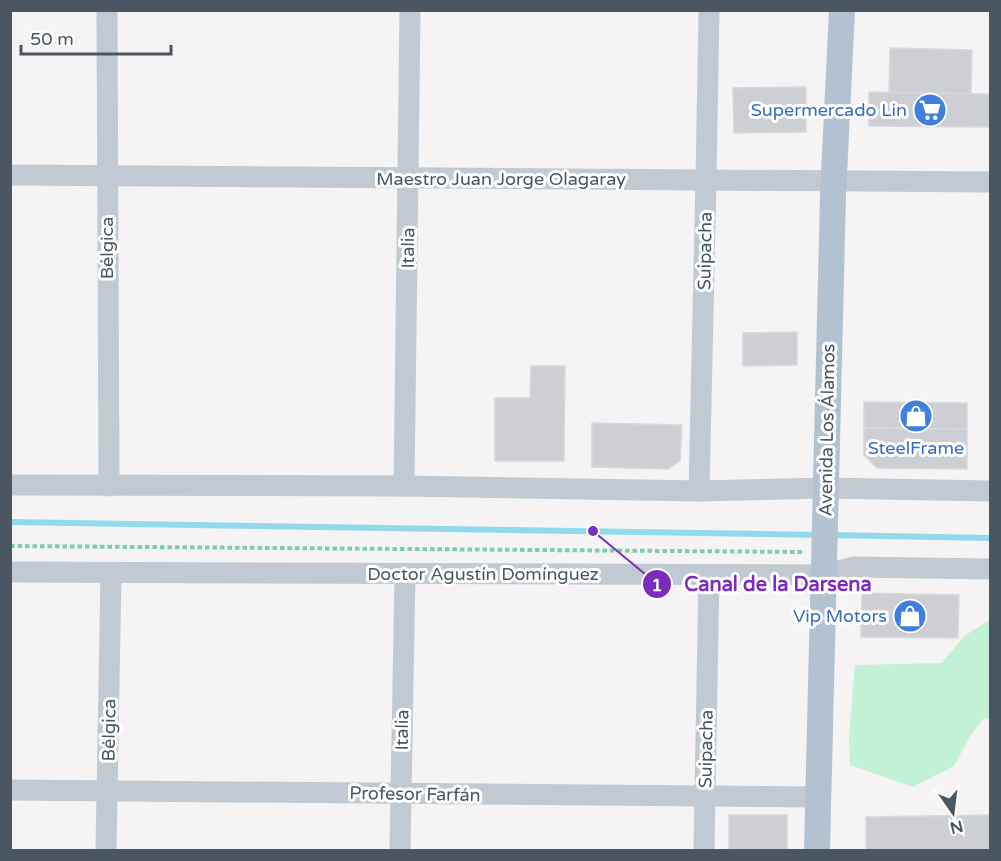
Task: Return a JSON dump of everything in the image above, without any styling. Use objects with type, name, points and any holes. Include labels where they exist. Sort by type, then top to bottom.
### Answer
[{"type":"main road","name":"Avenida Los Álamos","points":[[817,850],[833,195],[842,10]]},
{"type":"street","name":"Bélgica","points":[[107,10],[109,486]]},
{"type":"street","name":"Italia","points":[[404,486],[410,10]]},
{"type":"street","name":"Suipacha","points":[[699,491],[709,10]]},
{"type":"street","name":"Maestro Juan Jorge Olagaray","points":[[10,175],[990,183]]},
{"type":"street","points":[[10,485],[404,486],[699,491],[826,488],[990,491]]},
{"type":"street","name":"Doctor Agustín Domínguez","points":[[10,572],[823,575],[854,567],[990,569]]},
{"type":"street","name":"Bélgica","points":[[106,850],[111,573]]},
{"type":"street","name":"Italia","points":[[400,850],[405,574]]},
{"type":"street","name":"Suipacha","points":[[704,850],[709,575]]},
{"type":"street","name":"Profesor Farfán","points":[[10,790],[819,797]]},
{"type":"path","points":[[10,546],[808,552]]},
{"type":"green space","points":[[990,620],[990,719],[984,718],[970,736],[954,766],[913,787],[850,765],[849,737],[855,665],[942,663],[964,636]]},
{"type":"building","points":[[890,48],[972,50],[971,94],[889,93]]},
{"type":"building","points":[[806,87],[806,132],[734,133],[733,88]]},
{"type":"building","name":"Supermercado Lin","points":[[869,92],[990,94],[990,127],[869,126]]},
{"type":"building","points":[[797,332],[797,365],[743,366],[743,333]]},
{"type":"building","points":[[531,366],[565,366],[564,461],[495,461],[495,398],[530,398]]},
{"type":"building","name":"SteelFrame","points":[[864,402],[967,403],[967,429],[864,428]]},
{"type":"building","points":[[592,423],[682,425],[680,461],[668,469],[592,467]]},
{"type":"building","points":[[864,428],[967,429],[967,469],[877,468],[864,455]]},
{"type":"building","name":"Vip Motors","points":[[862,593],[959,595],[958,638],[861,637]]},
{"type":"building","points":[[729,815],[787,815],[787,850],[729,850]]},
{"type":"building","points":[[990,815],[990,850],[866,850],[866,817]]},
{"type":"waterway","points":[[10,522],[819,535]]},
{"type":"waterway","points":[[829,535],[990,538]]},
{"type":"place","name":"Supermercado Lin","points":[[930,110]]},
{"type":"place","name":"SteelFrame","points":[[916,416]]},
{"type":"place","name":"Canal de la Darsena","points":[[593,531]]},
{"type":"place","name":"Vip Motors","points":[[910,616]]}]
